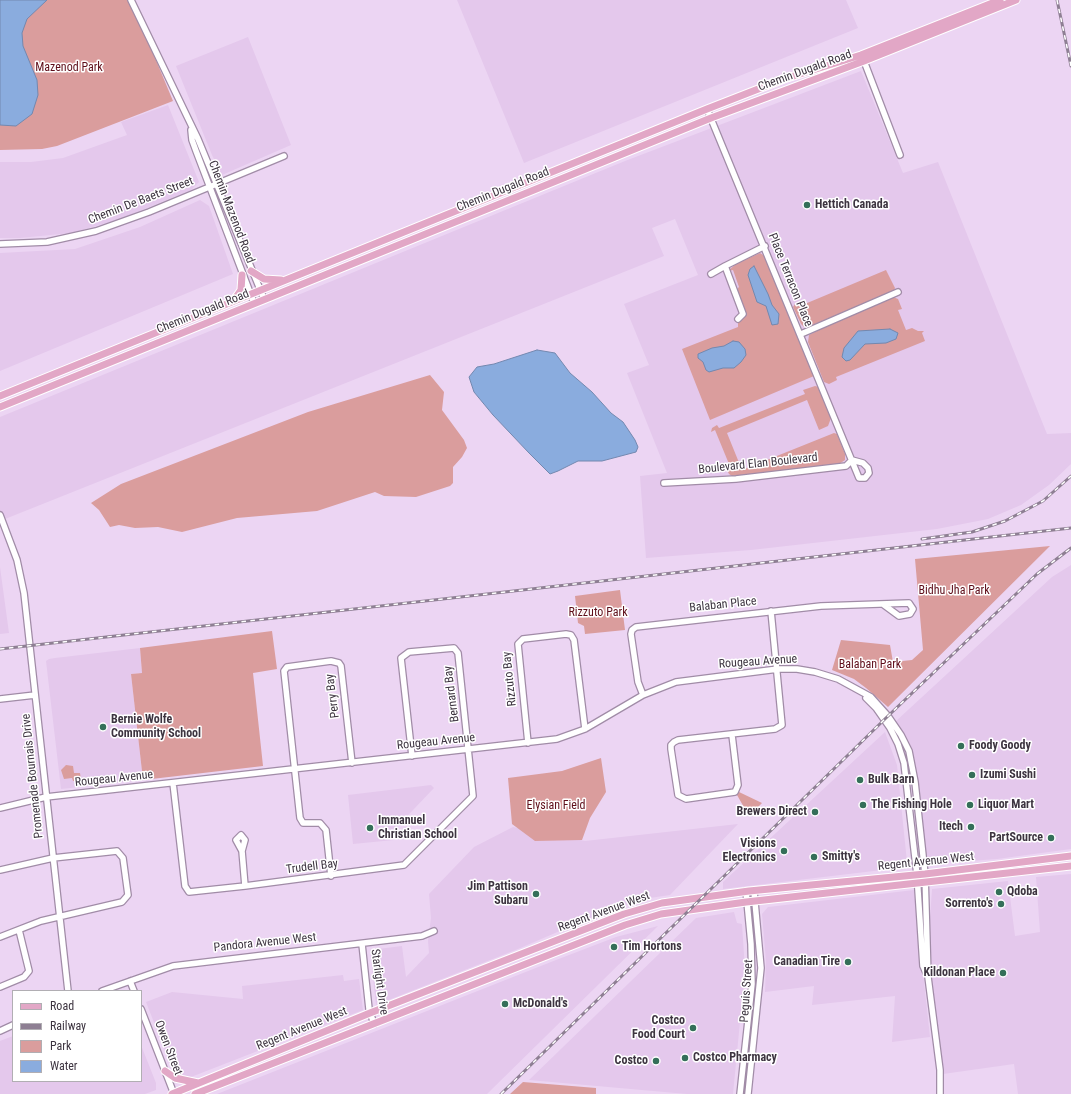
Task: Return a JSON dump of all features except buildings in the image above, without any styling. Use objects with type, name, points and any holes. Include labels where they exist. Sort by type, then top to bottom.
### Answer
[{"type":"main road","name":"Chemin Dugald Road","points":[[0,396],[707,109],[784,79],[861,55],[1000,0]]},
{"type":"main road","name":"Chemin Dugald Road","points":[[0,407],[711,118],[864,61],[1016,0]]},
{"type":"main road","points":[[251,271],[264,279],[289,279]]},
{"type":"main road","points":[[232,302],[241,290],[242,275]]},
{"type":"main road","name":"Regent Avenue West","points":[[173,1094],[472,973],[624,914],[662,903],[754,891],[921,874],[1071,856]]},
{"type":"main road","points":[[1030,870],[1036,861]]},
{"type":"main road","points":[[1006,864],[1019,872]]},
{"type":"main road","points":[[996,865],[997,874]]},
{"type":"main road","name":"Regent Avenue West","points":[[196,1094],[581,942],[625,925],[661,914],[746,902],[1071,866]]},
{"type":"main road","points":[[577,933],[581,942]]},
{"type":"main road","points":[[466,988],[472,973]]},
{"type":"main road","points":[[165,1071],[175,1078],[198,1083]]},
{"type":"street","name":"Chemin Mazenod Road","points":[[130,0],[191,128],[198,139],[217,183],[251,271],[264,299]]},
{"type":"street","points":[[864,61],[900,154]]},
{"type":"street","name":"Place Terracon Place","points":[[707,109],[765,246],[852,460]]},
{"type":"street","name":"Chemin Mazenod Road","points":[[191,128],[192,140],[242,275],[254,303]]},
{"type":"street","name":"Chemin De Baets Street","points":[[0,244],[47,242],[96,231],[149,212],[284,156]]},
{"type":"street","points":[[711,274],[765,246]]},
{"type":"street","points":[[725,266],[743,314],[738,319]]},
{"type":"street","points":[[801,334],[898,292]]},
{"type":"street","name":"Boulevard Elan Boulevard","points":[[664,483],[742,479],[846,466],[852,460]]},
{"type":"street","name":"Promenade Bournais Drive","points":[[0,515],[17,560],[24,593],[68,990]]},
{"type":"street","name":"Balaban Place","points":[[643,695],[638,682],[631,634],[632,630],[636,627],[821,606],[884,605]]},
{"type":"street","points":[[732,735],[738,785],[735,792],[731,794],[686,799],[678,795],[671,744],[674,742],[775,729],[782,724],[778,669],[771,611]]},
{"type":"street","name":"Rizzuto Bay","points":[[528,743],[518,644],[523,639],[566,634],[570,635],[574,640],[585,729]]},
{"type":"street","name":"Bernard Bay","points":[[412,756],[401,658],[409,652],[454,648],[458,653],[469,750]]},
{"type":"street","name":"Perry Bay","points":[[295,770],[284,671],[291,666],[305,664],[331,661],[337,662],[341,666],[352,763]]},
{"type":"street","name":"Rougeau Avenue","points":[[0,808],[26,800],[46,797],[295,770],[557,739],[585,729],[643,695],[660,687],[688,679],[778,669],[797,669],[815,672],[838,679],[859,691],[876,708],[898,744],[905,772],[922,882],[923,966],[928,978],[940,1070],[940,1094]]},
{"type":"street","points":[[0,699],[35,695]]},
{"type":"street","name":"Trudell Bay","points":[[173,783],[186,890],[192,892],[395,868],[408,863],[473,796],[469,750]]},
{"type":"street","points":[[295,770],[300,818],[303,823],[320,824],[326,830],[331,876]]},
{"type":"street","points":[[0,870],[53,858],[117,851],[123,858],[128,895],[122,902],[59,916],[0,937]]},
{"type":"street","points":[[242,851],[245,886]]},
{"type":"street","name":"Peguis Street","points":[[748,1094],[761,968],[754,891]]},
{"type":"street","name":"Peguis Street","points":[[740,1094],[752,984],[751,944],[746,892]]},
{"type":"street","points":[[0,987],[24,977],[29,971],[19,930]]},
{"type":"street","name":"Pandora Avenue West","points":[[105,990],[173,966],[422,936],[434,931]]},
{"type":"street","name":"Starlight Drive","points":[[362,944],[370,1013],[374,1024]]},
{"type":"street","points":[[130,981],[134,990]]},
{"type":"street","name":"Owen Street","points":[[142,1012],[173,1094]]},
{"type":"street","points":[[0,1031],[12,1025]]},
{"type":"shaded area","points":[[457,0],[846,0],[858,28],[524,163]]},
{"type":"shaded area","points":[[248,37],[291,145],[222,175],[212,155],[176,66]]},
{"type":"shaded area","points":[[861,71],[903,173],[938,162],[1047,434],[1071,433],[1071,464],[1049,485],[1021,505],[988,519],[937,529],[751,550],[646,558],[640,476],[667,473],[627,373],[649,365],[624,304],[698,275],[675,219],[652,228],[664,256],[0,521],[0,417],[625,161]]},
{"type":"shaded area","points":[[168,105],[199,182],[191,190],[120,219],[71,233],[20,238],[0,238],[0,162],[31,162],[63,158],[127,135],[121,122]]},
{"type":"shaded area","points":[[200,200],[209,206],[233,274],[0,371],[0,253],[75,249],[140,227]]},
{"type":"shaded area","points":[[1071,565],[1071,849],[997,859],[929,864],[926,860],[918,785],[912,755],[895,722],[1052,577]]},
{"type":"shaded area","points":[[0,567],[9,633],[0,634]]},
{"type":"shaded area","points":[[140,648],[142,673],[131,674],[143,780],[61,789],[46,661],[55,658]]},
{"type":"shaded area","points":[[885,732],[897,765],[907,862],[899,868],[723,889],[723,882]]},
{"type":"shaded area","points":[[431,785],[434,788],[393,831],[394,840],[353,844],[348,795]]},
{"type":"shaded area","points":[[738,824],[670,895],[643,899],[590,918],[518,949],[376,1005],[370,950],[402,946],[406,977],[429,953],[428,941],[431,918],[429,894],[474,847],[513,827],[585,841]]},
{"type":"shaded area","points":[[1071,874],[1071,1094],[1018,1094],[1014,1064],[943,1074],[928,948],[932,889],[1008,881],[1015,936],[1040,932],[1036,877]]},
{"type":"shaded area","points":[[914,890],[930,1037],[892,1042],[895,996],[812,1005],[814,986],[765,992],[766,962],[762,914],[768,907]]},
{"type":"shaded area","points":[[734,912],[737,923],[742,924],[745,970],[733,1094],[687,1094],[529,1080],[696,918]]},
{"type":"shaded area","points":[[658,926],[487,1094],[217,1094],[616,937]]},
{"type":"shaded area","points":[[343,975],[344,981],[359,979],[363,1010],[191,1077],[182,1077],[171,1066],[146,1002],[172,992],[243,999],[242,986]]},
{"type":"shaded area","points":[[12,1036],[12,1082],[142,1082],[142,1048],[156,1083],[156,1090],[145,1094],[0,1094],[0,1041]]},
{"type":"green space","name":"Mazenod Park","points":[[0,0],[131,0],[173,101],[57,146],[42,149],[0,150]]},
{"type":"green space","points":[[760,253],[766,257],[814,376],[710,420],[682,349],[738,327],[738,322],[744,315],[736,290],[739,287],[733,270],[729,270],[736,264]]},
{"type":"green space","points":[[886,270],[895,288],[894,291],[810,326],[804,327],[801,324],[793,307],[798,302],[800,306]]},
{"type":"green space","points":[[893,297],[898,299],[902,309],[898,310],[906,330],[912,328],[918,331],[924,331],[922,333],[925,341],[836,377],[837,380],[829,384],[824,382],[808,342],[809,335]]},
{"type":"green space","points":[[430,375],[444,392],[442,410],[464,440],[467,448],[462,457],[453,467],[453,483],[450,486],[416,497],[384,496],[375,492],[317,511],[237,518],[182,532],[158,527],[135,528],[119,525],[110,527],[99,510],[91,503],[121,484],[308,412]]},
{"type":"green space","points":[[815,386],[819,387],[831,418],[828,426],[819,430],[807,400],[727,433],[742,470],[834,433],[837,434],[845,454],[845,460],[839,464],[732,476],[729,474],[726,468],[729,464],[715,430],[711,432],[712,428],[717,425],[719,428],[805,394],[803,390]]},
{"type":"green space","name":"Bidhu Jha Park","points":[[1050,546],[888,707],[854,679],[832,670],[841,640],[890,645],[893,662],[912,660],[923,650],[915,559]]},
{"type":"green space","name":"Rizzuto Park","points":[[620,590],[625,630],[585,634],[584,626],[578,623],[575,596]]},
{"type":"green space","points":[[272,631],[277,669],[253,673],[263,766],[143,780],[131,674],[142,673],[140,648]]},
{"type":"green space","name":"Elysian Field","points":[[601,758],[606,792],[590,818],[582,840],[535,841],[512,824],[508,778],[562,771]]},
{"type":"green space","points":[[66,765],[73,766],[74,773],[80,773],[81,780],[73,781],[72,778],[64,779],[61,770]]},
{"type":"green space","points":[[739,792],[762,803],[749,816],[737,795]]},
{"type":"green space","points":[[523,1082],[596,1088],[596,1094],[510,1094]]},
{"type":"water","points":[[0,0],[47,0],[27,19],[22,33],[23,46],[37,80],[38,95],[32,114],[16,126],[0,125]]},
{"type":"water","points":[[754,266],[772,305],[779,314],[778,324],[772,325],[766,306],[757,302],[748,275],[750,269]]},
{"type":"water","points":[[890,329],[898,333],[896,339],[886,343],[865,344],[850,360],[846,361],[842,357],[844,348],[858,331]]},
{"type":"water","points":[[733,341],[739,342],[745,349],[746,355],[741,362],[734,368],[723,368],[709,372],[706,370],[703,362],[698,358],[698,354],[712,348],[724,346]]},
{"type":"water","points":[[537,350],[555,353],[570,373],[592,392],[611,413],[623,422],[635,440],[638,447],[636,452],[602,461],[578,461],[550,474],[529,453],[493,415],[474,392],[469,377],[477,367],[494,364]]},
{"type":"railway","points":[[1057,0],[1071,66]]},
{"type":"railway","points":[[922,539],[972,532],[1005,521],[1043,501],[1071,476]]},
{"type":"railway","points":[[0,649],[1071,528]]},
{"type":"railway","points":[[501,1094],[888,716],[1037,574],[1071,548]]},
{"type":"place","name":"Hettich Canada","points":[[807,205]]},
{"type":"place","name":"Bernie Wolfe Community School","points":[[103,727]]},
{"type":"place","name":"Foody Goody","points":[[961,746]]},
{"type":"place","name":"Izumi Sushi","points":[[972,775]]},
{"type":"place","name":"Bulk Barn","points":[[860,780]]},
{"type":"place","name":"The Fishing Hole","points":[[863,805]]},
{"type":"place","name":"Liquor Mart","points":[[970,805]]},
{"type":"place","name":"Brewers Direct","points":[[815,812]]},
{"type":"place","name":"Itech","points":[[971,827]]},
{"type":"place","name":"Immanuel Christian School","points":[[370,828]]},
{"type":"place","name":"PartSource","points":[[1051,838]]},
{"type":"place","name":"Visions Electronics","points":[[784,851]]},
{"type":"place","name":"Smitty's","points":[[814,857]]},
{"type":"place","name":"Qdoba","points":[[999,892]]},
{"type":"place","name":"Jim Pattison Subaru","points":[[536,894]]},
{"type":"place","name":"Sorrento's","points":[[1001,904]]},
{"type":"place","name":"Tim Hortons","points":[[614,947]]},
{"type":"place","name":"Canadian Tire","points":[[848,962]]},
{"type":"place","name":"Kildonan Place","points":[[1003,973]]},
{"type":"place","name":"McDonald's","points":[[505,1004]]},
{"type":"place","name":"Costco Food Court","points":[[693,1028]]},
{"type":"place","name":"Costco Pharmacy","points":[[685,1058]]},
{"type":"place","name":"Costco","points":[[656,1061]]},
{"type":"park label","name":"Balaban Park","points":[[870,665]]}]
